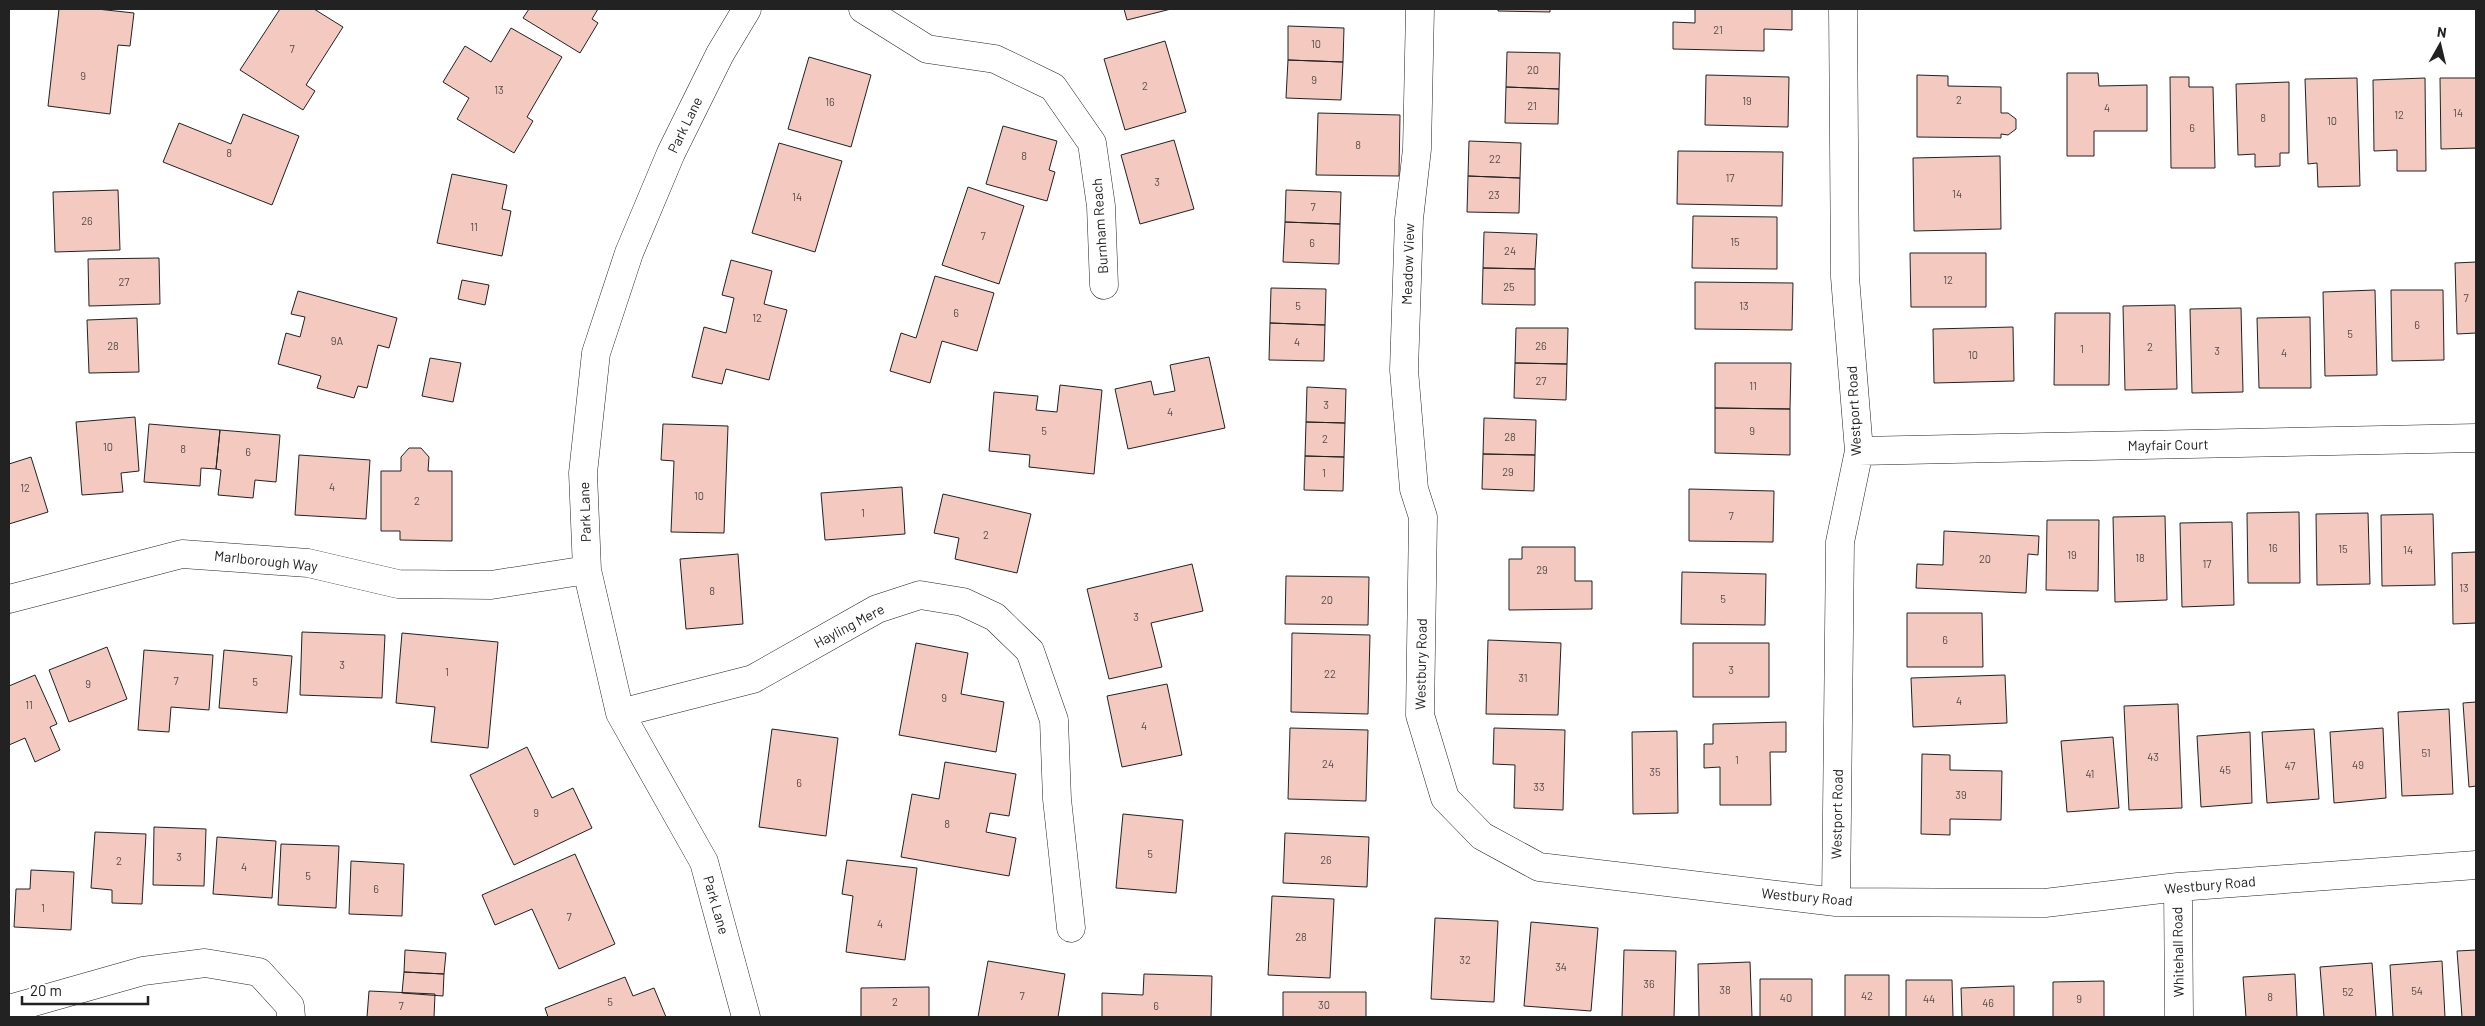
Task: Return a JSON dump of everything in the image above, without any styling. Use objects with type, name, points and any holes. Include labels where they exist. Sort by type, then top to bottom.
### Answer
[{"type":"street","name":"Park Lane","points":[[746,1017],[704,862],[620,713],[587,570],[583,473],[596,353],[629,253],[671,154],[720,54],[747,9]]},
{"type":"street","name":"Burnham Reach","points":[[863,9],[927,49],[995,59],[1053,87],[1092,143],[1101,206],[1104,285]]},
{"type":"street","name":"Meadow View","points":[[1420,9],[1417,149],[1409,219],[1404,370],[1414,489],[1423,517]]},
{"type":"street","name":"Westport Road","points":[[1836,902],[1840,542],[1859,451],[1845,278],[1843,9]]},
{"type":"street","name":"Mayfair Court","points":[[1859,451],[2476,438]]},
{"type":"street","name":"Westbury Road","points":[[1423,517],[1420,715],[1445,798],[1482,836],[1539,867],[1836,902],[2045,903],[2178,887],[2476,864]]},
{"type":"street","name":"Marlborough Way","points":[[9,599],[182,554],[308,563],[398,584],[490,585],[587,570]]},
{"type":"street","name":"Hayling Mere","points":[[620,713],[753,679],[877,609],[920,595],[963,602],[987,613],[995,617],[1030,651],[1054,720],[1058,799],[1071,928]]},
{"type":"street","name":"Whitehall Road","points":[[2178,887],[2179,1017]]},
{"type":"street","points":[[9,1009],[143,971],[205,963],[258,972],[290,1006],[291,1017]]},
{"type":"building","points":[[59,9],[97,9],[134,13],[130,46],[118,45],[110,114],[48,106]]},
{"type":"building","points":[[280,9],[314,9],[343,27],[306,85],[315,91],[303,110],[240,70]]},
{"type":"building","points":[[529,9],[598,9],[592,19],[598,23],[580,53],[523,18]]},
{"type":"building","points":[[1124,9],[1171,9],[1127,20]]},
{"type":"building","points":[[1498,9],[1550,9],[1550,12],[1498,11]]},
{"type":"building","points":[[1695,9],[1792,9],[1792,30],[1764,29],[1764,51],[1673,49],[1673,22],[1695,23]]},
{"type":"building","points":[[1288,26],[1344,28],[1343,62],[1288,60]]},
{"type":"building","points":[[511,28],[562,57],[527,117],[533,121],[514,153],[457,119],[469,98],[443,82],[465,46],[491,62]]},
{"type":"building","points":[[1165,41],[1186,112],[1125,130],[1104,59]]},
{"type":"building","points":[[1507,52],[1560,53],[1559,89],[1506,87]]},
{"type":"building","points":[[809,57],[871,75],[851,147],[788,129]]},
{"type":"building","points":[[1288,60],[1343,62],[1341,100],[1286,98]]},
{"type":"building","points":[[2067,73],[2098,73],[2099,86],[2147,85],[2147,131],[2094,131],[2094,156],[2067,156]]},
{"type":"building","points":[[1706,75],[1789,77],[1788,127],[1705,125]]},
{"type":"building","points":[[1917,75],[1948,76],[1948,86],[2001,87],[2001,113],[2008,113],[2016,119],[2016,129],[2008,135],[2001,134],[2001,138],[1917,137]]},
{"type":"building","points":[[2170,77],[2189,77],[2189,87],[2213,87],[2215,168],[2171,168]]},
{"type":"building","points":[[2357,78],[2360,186],[2318,187],[2317,163],[2308,164],[2305,79]]},
{"type":"building","points":[[2425,78],[2426,171],[2397,171],[2397,150],[2374,151],[2373,80]]},
{"type":"building","points":[[2440,78],[2476,78],[2476,148],[2441,149]]},
{"type":"building","points":[[2289,82],[2289,153],[2280,153],[2280,166],[2255,167],[2255,154],[2238,155],[2236,84]]},
{"type":"building","points":[[1506,87],[1559,89],[1558,124],[1505,123]]},
{"type":"building","points":[[1318,113],[1400,115],[1399,176],[1316,175]]},
{"type":"building","points":[[243,114],[299,136],[272,205],[163,162],[179,123],[231,144]]},
{"type":"building","points":[[1003,126],[1057,141],[1049,170],[1055,172],[1047,201],[986,184]]},
{"type":"building","points":[[1174,140],[1194,209],[1140,224],[1121,155]]},
{"type":"building","points":[[1469,141],[1521,143],[1520,178],[1468,176]]},
{"type":"building","points":[[779,143],[842,161],[815,252],[752,233]]},
{"type":"building","points":[[1678,151],[1783,152],[1782,206],[1677,204]]},
{"type":"building","points":[[2000,156],[2001,229],[1914,231],[1913,158]]},
{"type":"building","points":[[452,174],[507,185],[502,209],[511,211],[502,256],[437,243]]},
{"type":"building","points":[[1468,176],[1520,178],[1519,213],[1467,212]]},
{"type":"building","points":[[968,187],[1024,206],[999,284],[942,265]]},
{"type":"building","points":[[118,190],[120,250],[55,252],[53,192]]},
{"type":"building","points":[[1286,190],[1341,192],[1340,224],[1285,222]]},
{"type":"building","points":[[1693,216],[1777,217],[1777,269],[1692,268]]},
{"type":"building","points":[[1285,222],[1340,224],[1339,264],[1283,262]]},
{"type":"building","points":[[1484,232],[1537,234],[1535,269],[1483,268]]},
{"type":"building","points":[[1910,253],[1986,253],[1986,307],[1911,307]]},
{"type":"building","points":[[159,258],[160,304],[89,306],[88,259]]},
{"type":"building","points":[[731,260],[772,271],[764,304],[787,310],[769,380],[726,369],[722,384],[692,377],[704,327],[726,333],[734,298],[722,295]]},
{"type":"building","points":[[2476,262],[2476,333],[2457,334],[2455,263]]},
{"type":"building","points":[[1483,268],[1535,269],[1535,305],[1482,304]]},
{"type":"building","points":[[935,276],[994,293],[977,351],[942,341],[930,383],[890,371],[901,333],[916,338]]},
{"type":"building","points":[[462,280],[489,285],[485,305],[458,299]]},
{"type":"building","points":[[1695,282],[1793,283],[1792,330],[1695,329]]},
{"type":"building","points":[[1271,288],[1326,289],[1325,325],[1270,323]]},
{"type":"building","points":[[2375,290],[2377,375],[2325,376],[2323,292]]},
{"type":"building","points":[[2391,290],[2443,290],[2444,360],[2392,361]]},
{"type":"building","points":[[298,291],[397,318],[389,348],[378,345],[367,388],[358,386],[354,398],[317,388],[321,376],[278,364],[286,333],[300,337],[305,317],[291,314]]},
{"type":"building","points":[[2175,305],[2177,389],[2125,390],[2123,306]]},
{"type":"building","points":[[2241,308],[2243,392],[2192,393],[2190,309]]},
{"type":"building","points":[[2055,313],[2110,313],[2109,385],[2054,385]]},
{"type":"building","points":[[2310,317],[2311,388],[2259,388],[2257,318]]},
{"type":"building","points":[[137,318],[139,372],[89,373],[87,320]]},
{"type":"building","points":[[1270,323],[1325,325],[1324,361],[1269,360]]},
{"type":"building","points":[[2013,327],[2014,381],[1934,383],[1933,329]]},
{"type":"building","points":[[1516,328],[1568,328],[1567,364],[1515,363]]},
{"type":"building","points":[[1209,357],[1225,428],[1128,449],[1115,389],[1151,381],[1154,395],[1175,391],[1170,365]]},
{"type":"building","points":[[430,358],[461,363],[453,402],[422,396]]},
{"type":"building","points":[[1515,363],[1567,364],[1566,400],[1514,398]]},
{"type":"building","points":[[1715,363],[1791,363],[1790,409],[1715,408]]},
{"type":"building","points":[[1060,385],[1102,390],[1094,474],[1029,467],[1030,455],[989,451],[994,392],[1038,396],[1036,410],[1057,412]]},
{"type":"building","points":[[1307,387],[1346,389],[1345,423],[1306,422]]},
{"type":"building","points":[[1715,408],[1790,409],[1790,455],[1715,453]]},
{"type":"building","points":[[135,417],[139,471],[121,473],[123,492],[82,495],[76,422]]},
{"type":"building","points":[[1484,418],[1536,420],[1535,455],[1483,454]]},
{"type":"building","points":[[1306,422],[1345,423],[1344,457],[1305,456]]},
{"type":"building","points":[[149,424],[220,430],[216,469],[201,468],[200,486],[144,482]]},
{"type":"building","points":[[663,424],[728,426],[724,533],[671,532],[674,461],[661,460]]},
{"type":"building","points":[[220,430],[280,435],[276,482],[255,480],[253,498],[218,495],[221,470],[216,469]]},
{"type":"building","points":[[409,448],[421,448],[429,457],[428,471],[452,471],[452,541],[400,540],[400,531],[381,531],[381,471],[401,471],[401,457]]},
{"type":"building","points":[[1483,454],[1535,455],[1534,491],[1482,489]]},
{"type":"building","points":[[299,455],[370,460],[366,519],[295,515]]},
{"type":"building","points":[[1305,456],[1344,457],[1343,491],[1304,490]]},
{"type":"building","points":[[31,457],[48,512],[9,524],[9,464]]},
{"type":"building","points":[[902,487],[905,534],[825,540],[821,493]]},
{"type":"building","points":[[1689,489],[1774,491],[1773,542],[1689,541]]},
{"type":"building","points":[[943,494],[1031,514],[1017,573],[955,559],[959,538],[934,533]]},
{"type":"building","points":[[2299,512],[2300,583],[2248,583],[2247,513]]},
{"type":"building","points":[[2368,513],[2370,584],[2317,585],[2316,514]]},
{"type":"building","points":[[2433,514],[2435,585],[2382,586],[2381,515]]},
{"type":"building","points":[[2165,516],[2167,600],[2115,602],[2113,517]]},
{"type":"building","points":[[2047,520],[2099,520],[2098,591],[2046,590]]},
{"type":"building","points":[[2232,522],[2234,605],[2182,607],[2180,523]]},
{"type":"building","points":[[1944,531],[2039,536],[2038,555],[2028,554],[2026,593],[1916,588],[1917,564],[1943,565]]},
{"type":"building","points":[[1522,547],[1575,547],[1575,581],[1592,581],[1592,609],[1509,610],[1509,559],[1522,559]]},
{"type":"building","points":[[2476,552],[2476,623],[2453,624],[2452,553]]},
{"type":"building","points":[[738,554],[743,624],[686,629],[680,559]]},
{"type":"building","points":[[1192,564],[1203,611],[1151,623],[1162,667],[1109,679],[1087,589]]},
{"type":"building","points":[[1682,572],[1766,574],[1765,625],[1681,624]]},
{"type":"building","points":[[1286,576],[1369,577],[1368,625],[1285,624]]},
{"type":"building","points":[[1907,613],[1982,613],[1983,667],[1907,667]]},
{"type":"building","points":[[302,632],[385,635],[382,698],[300,695]]},
{"type":"building","points":[[402,633],[498,642],[488,748],[431,742],[435,707],[396,703]]},
{"type":"building","points":[[1292,633],[1370,635],[1368,714],[1291,712]]},
{"type":"building","points":[[1488,640],[1561,643],[1558,715],[1486,714]]},
{"type":"building","points":[[916,643],[968,653],[961,694],[1004,702],[996,752],[899,735]]},
{"type":"building","points":[[1693,643],[1769,643],[1769,697],[1693,697]]},
{"type":"building","points":[[107,647],[127,699],[69,722],[49,670]]},
{"type":"building","points":[[144,650],[213,655],[209,710],[171,707],[169,732],[138,730]]},
{"type":"building","points":[[224,650],[292,656],[287,713],[219,708]]},
{"type":"building","points":[[35,675],[57,724],[50,727],[60,750],[35,762],[25,738],[9,745],[9,686]]},
{"type":"building","points":[[2005,675],[2007,723],[1913,727],[1911,678]]},
{"type":"building","points":[[1167,684],[1182,755],[1122,767],[1107,696]]},
{"type":"building","points":[[2476,702],[2476,786],[2469,787],[2463,703]]},
{"type":"building","points":[[2178,704],[2182,808],[2129,810],[2124,706]]},
{"type":"building","points":[[2449,709],[2453,794],[2402,796],[2398,712]]},
{"type":"building","points":[[1786,722],[1786,752],[1770,752],[1771,805],[1720,805],[1720,767],[1704,768],[1704,744],[1713,744],[1713,724]]},
{"type":"building","points":[[1290,728],[1368,730],[1366,801],[1288,799]]},
{"type":"building","points":[[1494,728],[1565,730],[1563,810],[1514,808],[1515,765],[1493,764]]},
{"type":"building","points":[[2383,728],[2386,798],[2334,803],[2330,732]]},
{"type":"building","points":[[772,729],[838,738],[826,836],[759,827]]},
{"type":"building","points":[[2314,729],[2319,799],[2267,803],[2262,732]]},
{"type":"building","points":[[1677,731],[1678,813],[1633,814],[1632,732]]},
{"type":"building","points":[[2250,732],[2252,803],[2201,807],[2197,736]]},
{"type":"building","points":[[2113,737],[2119,808],[2067,812],[2061,741]]},
{"type":"building","points":[[527,747],[552,798],[573,788],[592,828],[514,865],[470,775]]},
{"type":"building","points":[[1922,754],[1950,755],[1950,770],[2002,771],[2001,820],[1950,819],[1950,835],[1921,834]]},
{"type":"building","points":[[945,762],[1016,774],[1009,816],[990,813],[986,832],[1016,838],[1009,876],[901,857],[912,794],[939,799]]},
{"type":"building","points":[[1123,814],[1183,820],[1176,893],[1116,888]]},
{"type":"building","points":[[154,827],[206,829],[204,886],[153,885]]},
{"type":"building","points":[[95,832],[146,834],[142,904],[112,903],[112,890],[91,888]]},
{"type":"building","points":[[1285,833],[1369,837],[1367,887],[1283,883]]},
{"type":"building","points":[[217,837],[276,841],[272,898],[213,894]]},
{"type":"building","points":[[281,844],[339,846],[336,908],[278,905]]},
{"type":"building","points":[[575,854],[615,944],[559,969],[532,909],[495,925],[482,895]]},
{"type":"building","points":[[847,860],[917,868],[905,960],[846,952],[853,896],[842,894]]},
{"type":"building","points":[[351,861],[404,864],[402,916],[349,914]]},
{"type":"building","points":[[31,870],[74,872],[71,930],[14,927],[16,889],[30,889]]},
{"type":"building","points":[[1272,896],[1334,899],[1330,978],[1268,975]]},
{"type":"building","points":[[1435,918],[1498,921],[1494,1002],[1431,999]]},
{"type":"building","points":[[1531,922],[1598,928],[1591,1011],[1524,1006]]},
{"type":"building","points":[[405,950],[446,953],[444,974],[404,972]]},
{"type":"building","points":[[1624,950],[1676,951],[1674,1017],[1622,1017]]},
{"type":"building","points":[[2476,950],[2476,1017],[2462,1017],[2457,951]]},
{"type":"building","points":[[988,961],[1065,974],[1058,1017],[978,1017]]},
{"type":"building","points":[[2442,961],[2445,1017],[2393,1017],[2390,965]]},
{"type":"building","points":[[1750,962],[1752,1017],[1699,1017],[1698,964]]},
{"type":"building","points":[[2372,963],[2376,1017],[2324,1017],[2320,967]]},
{"type":"building","points":[[404,972],[444,974],[443,996],[402,993]]},
{"type":"building","points":[[1144,974],[1212,976],[1211,1017],[1102,1017],[1102,993],[1143,995]]},
{"type":"building","points":[[2295,974],[2297,1017],[2246,1017],[2243,977]]},
{"type":"building","points":[[1845,975],[1889,975],[1889,1017],[1845,1017]]},
{"type":"building","points":[[625,977],[633,996],[654,988],[666,1017],[548,1017],[545,1008]]},
{"type":"building","points":[[1760,979],[1812,979],[1812,1017],[1760,1017]]},
{"type":"building","points":[[1906,980],[1952,980],[1953,1017],[1906,1017]]},
{"type":"building","points":[[2104,981],[2104,1017],[2053,1017],[2053,982]]},
{"type":"building","points":[[2014,986],[2014,1017],[1962,1017],[1961,988]]},
{"type":"building","points":[[929,987],[929,1017],[861,1017],[861,988]]},
{"type":"building","points":[[369,991],[435,994],[434,1017],[367,1017]]},
{"type":"building","points":[[1283,992],[1366,992],[1366,1017],[1283,1017]]}]
